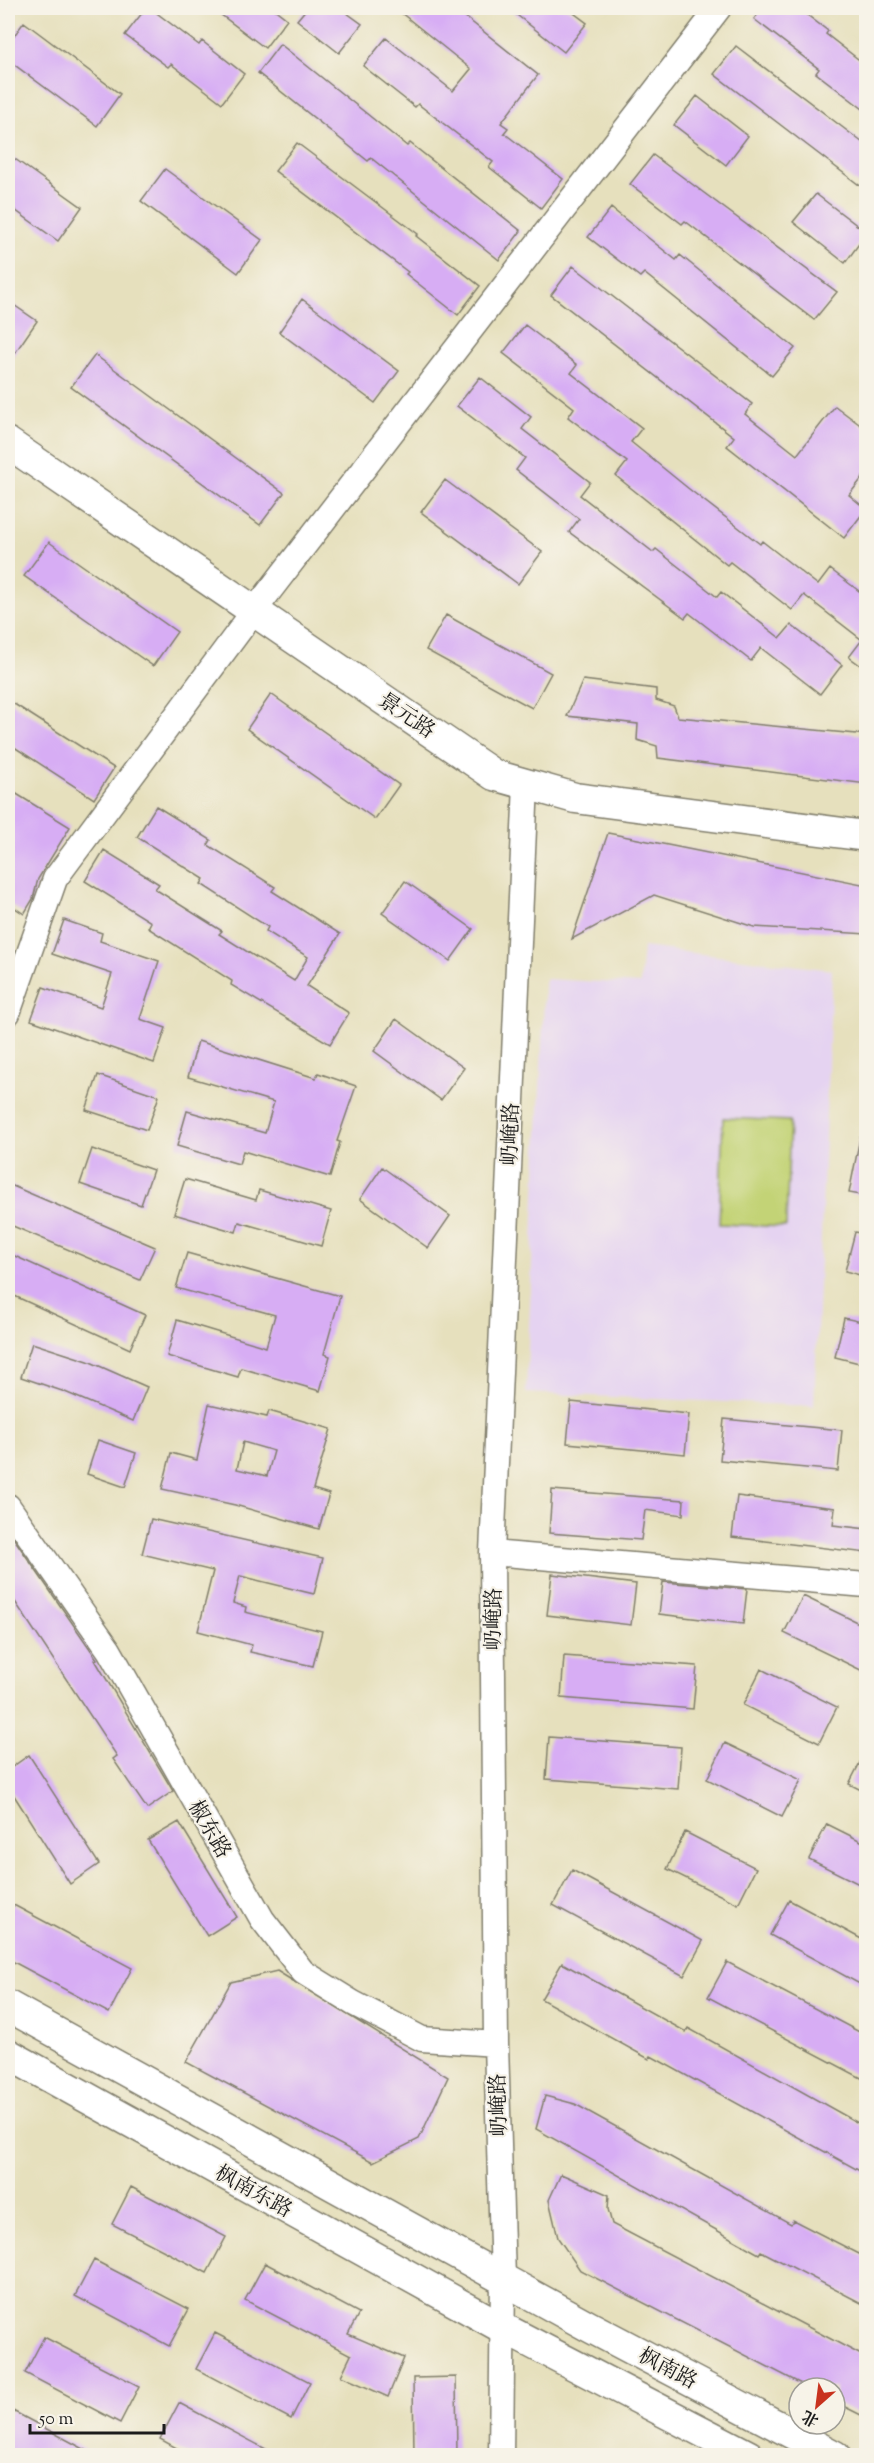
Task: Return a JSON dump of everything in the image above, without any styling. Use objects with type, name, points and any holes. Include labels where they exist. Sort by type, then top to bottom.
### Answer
[{"type":"main road","name":"景元路","points":[[8,443],[494,775],[575,798],[867,836]]},
{"type":"main road","name":"枫南路","points":[[8,2006],[503,2279],[835,2456]]},
{"type":"main road","name":"枫南东路","points":[[8,2054],[501,2327]]},
{"type":"main road","name":"枫南路","points":[[501,2327],[749,2456]]},
{"type":"street","points":[[8,1013],[55,879],[254,611],[719,8]]},
{"type":"street","name":"屷崦路","points":[[501,2456],[503,2279],[496,2044],[492,1553],[526,784]]},
{"type":"street","name":"椒东路","points":[[8,1506],[109,1650],[262,1919],[303,1972],[353,2003],[422,2039],[496,2044]]},
{"type":"street","points":[[492,1553],[867,1585]]},
{"type":"shaded area","points":[[643,947],[832,970],[814,1406],[526,1393],[545,979],[640,984]]},
{"type":"green space","points":[[723,1118],[790,1121],[786,1227],[719,1224]]},
{"type":"building","points":[[146,8],[150,8],[199,45],[202,41],[244,74],[222,103],[171,64],[168,67],[125,35]]},
{"type":"building","points":[[212,8],[273,8],[287,19],[265,48]]},
{"type":"building","points":[[307,8],[340,8],[362,24],[339,53],[297,20]]},
{"type":"building","points":[[395,8],[454,8],[538,75],[501,123],[508,128],[504,133],[563,179],[541,208],[489,167],[493,162],[418,104],[415,107],[363,66],[386,38],[453,91],[471,69]]},
{"type":"building","points":[[508,8],[567,8],[587,23],[564,52]]},
{"type":"building","points":[[763,8],[798,8],[828,31],[826,34],[867,66],[867,112],[816,73],[819,69],[754,19]]},
{"type":"building","points":[[24,22],[120,94],[97,126],[8,60],[8,44]]},
{"type":"building","points":[[280,44],[407,146],[410,143],[521,231],[499,260],[371,158],[368,161],[258,73]]},
{"type":"building","points":[[736,46],[867,146],[867,191],[714,74]]},
{"type":"building","points":[[697,96],[748,136],[726,165],[674,125]]},
{"type":"building","points":[[297,143],[418,234],[416,236],[480,286],[458,315],[406,274],[408,272],[275,171]]},
{"type":"building","points":[[8,154],[82,207],[58,241],[8,205]]},
{"type":"building","points":[[653,155],[837,292],[814,320],[685,221],[682,224],[630,184]]},
{"type":"building","points":[[165,169],[262,240],[238,273],[141,201]]},
{"type":"building","points":[[816,194],[867,233],[845,263],[793,222]]},
{"type":"building","points":[[611,208],[676,260],[680,255],[795,348],[772,376],[644,273],[640,277],[588,237]]},
{"type":"building","points":[[573,266],[752,404],[745,414],[797,455],[835,406],[867,430],[867,472],[849,495],[866,509],[844,538],[727,446],[734,437],[551,295]]},
{"type":"building","points":[[302,299],[399,371],[375,403],[279,332]]},
{"type":"building","points":[[8,301],[37,321],[8,363]]},
{"type":"building","points":[[525,325],[577,365],[571,373],[642,428],[631,442],[689,489],[760,544],[762,541],[818,585],[830,569],[867,597],[867,670],[849,657],[862,640],[804,595],[792,610],[730,562],[727,565],[616,476],[627,462],[568,417],[574,408],[503,353]]},
{"type":"building","points":[[95,355],[284,493],[260,525],[71,387]]},
{"type":"building","points":[[480,377],[531,417],[522,429],[590,482],[580,495],[653,552],[656,549],[717,597],[721,592],[780,638],[791,625],[842,665],[820,694],[761,648],[751,661],[689,613],[685,618],[569,532],[579,519],[516,470],[525,458],[457,406]]},
{"type":"building","points":[[445,480],[542,552],[518,584],[421,512]]},
{"type":"building","points":[[49,542],[177,632],[153,666],[24,576]]},
{"type":"building","points":[[446,615],[551,673],[532,708],[426,650]]},
{"type":"building","points":[[583,680],[656,689],[656,700],[674,706],[678,717],[867,735],[867,784],[658,758],[657,746],[637,740],[638,724],[567,716]]},
{"type":"building","points":[[271,694],[399,785],[375,819],[247,729]]},
{"type":"building","points":[[8,700],[114,768],[94,799],[8,743]]},
{"type":"building","points":[[15,793],[70,827],[38,879],[33,899],[24,914],[8,903],[8,806]]},
{"type":"building","points":[[156,806],[211,840],[208,845],[275,887],[272,891],[340,934],[307,986],[349,1013],[330,1044],[231,985],[232,981],[148,928],[151,922],[85,881],[104,850],[159,884],[155,889],[222,931],[219,934],[294,981],[308,957],[266,931],[268,927],[201,884],[204,879],[137,837]]},
{"type":"building","points":[[608,833],[867,885],[867,934],[754,927],[654,895],[572,939]]},
{"type":"building","points":[[405,881],[473,929],[450,961],[382,913]]},
{"type":"building","points":[[64,920],[102,933],[100,941],[159,961],[140,1019],[166,1028],[154,1063],[31,1020],[43,987],[101,1007],[112,974],[52,954]]},
{"type":"building","points":[[396,1019],[464,1068],[441,1100],[374,1051]]},
{"type":"building","points":[[198,1041],[316,1078],[318,1073],[356,1086],[337,1141],[340,1142],[330,1177],[243,1151],[239,1164],[177,1146],[187,1111],[265,1133],[274,1102],[188,1077]]},
{"type":"building","points":[[98,1075],[159,1096],[147,1130],[86,1110]]},
{"type":"building","points":[[860,1138],[867,1138],[867,1196],[849,1193]]},
{"type":"building","points":[[92,1149],[153,1170],[141,1205],[80,1184]]},
{"type":"building","points":[[382,1167],[450,1216],[428,1248],[360,1199]]},
{"type":"building","points":[[185,1179],[256,1200],[259,1190],[331,1211],[321,1246],[239,1222],[236,1232],[174,1214]]},
{"type":"building","points":[[8,1184],[155,1247],[140,1280],[8,1224]]},
{"type":"building","points":[[855,1232],[867,1234],[867,1277],[845,1271]]},
{"type":"building","points":[[8,1253],[145,1315],[130,1349],[8,1293]]},
{"type":"building","points":[[187,1253],[340,1296],[324,1354],[330,1356],[320,1391],[241,1368],[238,1377],[167,1356],[177,1320],[266,1347],[275,1315],[176,1288]]},
{"type":"building","points":[[844,1318],[867,1323],[867,1365],[835,1357]]},
{"type":"building","points":[[32,1343],[88,1361],[147,1387],[133,1421],[65,1392],[21,1377]]},
{"type":"building","points":[[571,1402],[689,1414],[685,1454],[567,1443]]},
{"type":"building","points":[[209,1404],[267,1417],[269,1411],[331,1429],[313,1489],[329,1494],[319,1529],[235,1505],[162,1489],[171,1453],[197,1460]],"holes":[[[243,1442],[274,1451],[267,1476],[237,1469]]]},
{"type":"building","points":[[724,1419],[842,1430],[838,1471],[720,1460]]},
{"type":"building","points":[[98,1440],[136,1453],[125,1487],[87,1474]]},
{"type":"building","points":[[552,1490],[684,1500],[683,1515],[645,1510],[641,1540],[549,1533]]},
{"type":"building","points":[[737,1496],[835,1508],[833,1525],[867,1529],[867,1553],[732,1537]]},
{"type":"building","points":[[151,1519],[323,1558],[314,1594],[240,1576],[233,1603],[246,1607],[245,1612],[322,1631],[313,1666],[250,1652],[252,1645],[198,1631],[213,1571],[142,1554]]},
{"type":"building","points":[[8,1530],[97,1659],[95,1660],[173,1791],[147,1809],[113,1759],[117,1756],[8,1591]]},
{"type":"building","points":[[552,1574],[636,1584],[631,1625],[547,1615]]},
{"type":"building","points":[[663,1582],[747,1589],[743,1624],[659,1614]]},
{"type":"building","points":[[803,1596],[867,1627],[867,1673],[784,1633]]},
{"type":"building","points":[[564,1656],[697,1666],[693,1709],[561,1698]]},
{"type":"building","points":[[761,1669],[837,1707],[819,1743],[743,1705]]},
{"type":"building","points":[[549,1737],[681,1747],[678,1789],[546,1779]]},
{"type":"building","points":[[725,1743],[801,1780],[782,1817],[707,1779]]},
{"type":"building","points":[[867,1749],[867,1793],[849,1784]]},
{"type":"building","points":[[29,1755],[99,1864],[70,1884],[8,1786],[8,1770]]},
{"type":"building","points":[[179,1822],[237,1917],[207,1936],[148,1840]]},
{"type":"building","points":[[827,1824],[867,1844],[867,1888],[809,1859]]},
{"type":"building","points":[[685,1832],[756,1868],[738,1904],[667,1869]]},
{"type":"building","points":[[572,1870],[703,1941],[684,1976],[553,1905]]},
{"type":"building","points":[[789,1900],[867,1942],[867,1988],[770,1935]]},
{"type":"building","points":[[8,1902],[132,1968],[109,2013],[8,1959]]},
{"type":"building","points":[[727,1962],[867,2036],[867,2081],[708,1997]]},
{"type":"building","points":[[562,1963],[686,2032],[688,2028],[867,2128],[867,2175],[651,2056],[649,2059],[541,1999]]},
{"type":"building","points":[[277,1971],[448,2077],[419,2139],[373,2162],[186,2062],[231,1982]]},
{"type":"building","points":[[545,2096],[575,2104],[791,2224],[793,2220],[867,2258],[867,2306],[761,2251],[759,2254],[536,2129]]},
{"type":"building","points":[[561,2174],[609,2195],[608,2209],[612,2224],[867,2358],[867,2418],[847,2408],[847,2376],[787,2377],[580,2270],[558,2238],[549,2200]]},
{"type":"building","points":[[131,2187],[226,2237],[207,2273],[112,2224]]},
{"type":"building","points":[[94,2260],[189,2309],[169,2346],[75,2296]]},
{"type":"building","points":[[265,2263],[359,2313],[348,2334],[404,2358],[388,2397],[341,2376],[351,2355],[245,2300]]},
{"type":"building","points":[[215,2333],[310,2382],[291,2419],[196,2369]]},
{"type":"building","points":[[44,2337],[139,2386],[120,2423],[25,2373]]},
{"type":"building","points":[[456,2377],[457,2456],[414,2456],[413,2378]]},
{"type":"building","points":[[179,2403],[279,2456],[191,2456],[160,2439]]},
{"type":"building","points":[[11,2410],[97,2456],[8,2456],[8,2418]]}]
